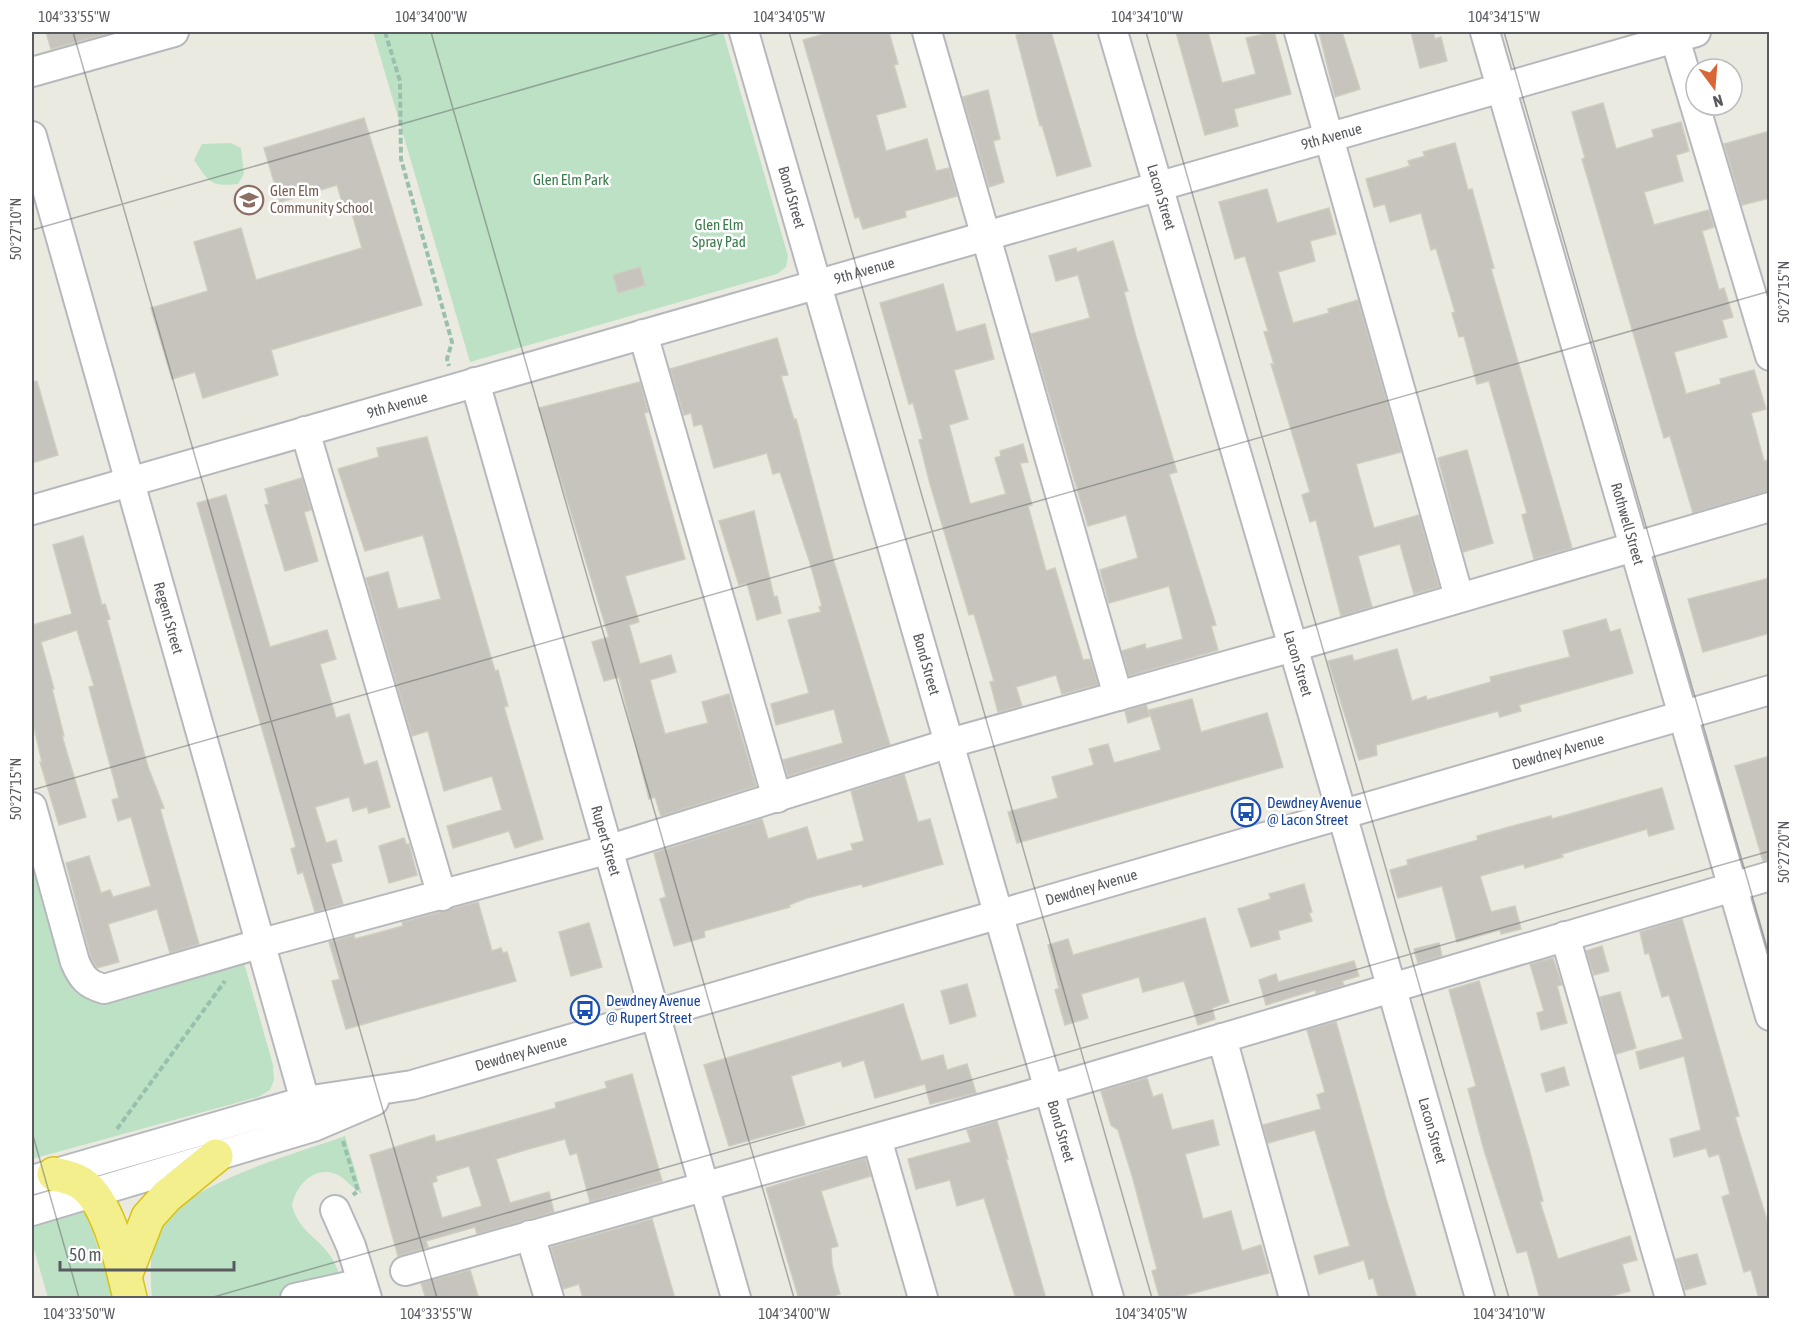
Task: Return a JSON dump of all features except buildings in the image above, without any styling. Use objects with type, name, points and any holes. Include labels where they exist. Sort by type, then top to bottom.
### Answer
[{"type":"highway","points":[[128,1287],[148,1217],[167,1196],[216,1156]]},
{"type":"highway","points":[[43,1177],[80,1182],[92,1193],[106,1215],[128,1287]]},
{"type":"street","points":[[32,72],[174,32]]},
{"type":"street","name":"Bond Street","points":[[744,32],[1109,1299]]},
{"type":"street","points":[[927,32],[1118,696]]},
{"type":"street","name":"Lacon Street","points":[[1113,32],[1342,814],[1480,1299]]},
{"type":"street","points":[[1299,32],[1459,597]]},
{"type":"street","name":"Rothwell Street","points":[[1485,32],[1770,1016]]},
{"type":"street","points":[[1681,34],[1770,356]]},
{"type":"street","name":"9th Avenue","points":[[32,510],[1681,34]]},
{"type":"street","name":"Regent Street","points":[[32,136],[130,482],[254,945],[305,1101]]},
{"type":"street","points":[[643,334],[777,798]]},
{"type":"street","name":"Rupert Street","points":[[465,385],[610,849],[736,1299]]},
{"type":"street","points":[[305,431],[442,896]]},
{"type":"street","points":[[32,807],[75,962],[81,976],[90,985],[104,989],[254,945],[610,849],[950,743],[1293,647],[1770,507]]},
{"type":"street","name":"Dewdney Avenue","points":[[43,1177],[305,1101],[412,1084],[1770,690]]},
{"type":"street","points":[[405,1271],[1047,1090],[1770,876]]},
{"type":"street","points":[[1565,936],[1670,1299]]},
{"type":"street","points":[[1222,1038],[1294,1299]]},
{"type":"street","name":"Dewdney Avenue","points":[[32,1211],[313,1127],[412,1084]]},
{"type":"street","points":[[877,1138],[923,1299]]},
{"type":"street","points":[[295,1299],[365,1291],[351,1246],[335,1210]]},
{"type":"street","points":[[530,1235],[549,1299]]},
{"type":"path","points":[[386,32],[400,81],[401,159],[452,342],[447,359],[465,385]]},
{"type":"path","points":[[120,1138],[117,1128],[159,1075],[254,945]]},
{"type":"path","points":[[335,1210],[358,1191],[336,1117]]},
{"type":"green space","name":"Glen Elm Park","points":[[373,32],[723,32],[788,256],[786,267],[777,274],[470,362]]},
{"type":"green space","points":[[231,143],[241,148],[244,174],[238,184],[216,184],[207,178],[194,160],[202,144]]},
{"type":"green space","points":[[32,863],[58,956],[77,986],[243,959],[273,1065],[274,1080],[270,1090],[258,1097],[32,1159]]},
{"type":"green space","points":[[345,1136],[362,1194],[336,1174],[320,1173],[313,1175],[301,1185],[292,1206],[302,1226],[331,1257],[341,1281],[268,1298],[152,1298],[151,1271],[154,1243],[161,1226],[174,1210],[194,1196],[245,1171]]},
{"type":"green space","points":[[82,1211],[88,1216],[113,1298],[48,1298],[32,1242],[32,1224]]},
{"type":"place","name":"Glen Elm Community School","points":[[249,200]]},
{"type":"place","name":"Dewdney Avenue @ Lacon Street","points":[[1246,812]]},
{"type":"place","name":"Dewdney Avenue @ Rupert Street","points":[[585,1010]]},
{"type":"park label","name":"Glen Elm Spray Pad","points":[[719,234]]}]
